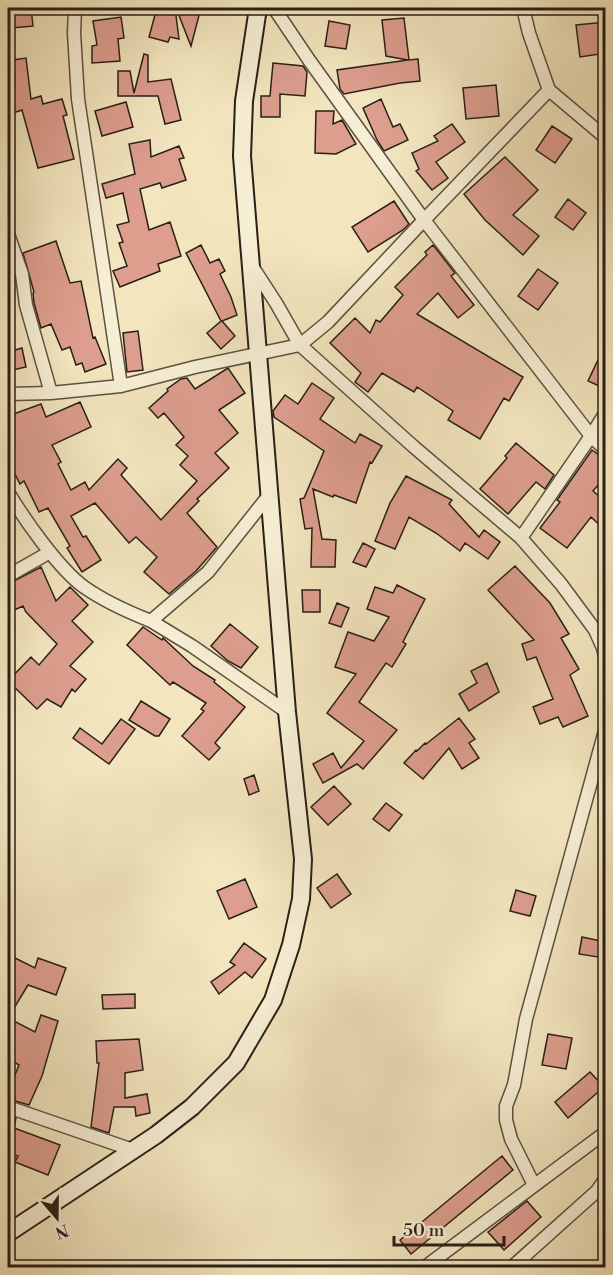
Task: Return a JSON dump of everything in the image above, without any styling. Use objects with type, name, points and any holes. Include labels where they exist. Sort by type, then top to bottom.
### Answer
[{"type":"main road","points":[[8,1233],[133,1150],[192,1107],[236,1063],[273,1000],[291,945],[301,899],[303,859],[287,712],[242,156],[244,101],[258,8]]},
{"type":"street","points":[[75,8],[74,33],[78,99],[121,386]]},
{"type":"street","points":[[274,8],[424,220],[591,436],[606,450]]},
{"type":"street","points":[[524,8],[529,33],[549,90],[606,138]]},
{"type":"street","points":[[8,394],[51,393],[121,386],[195,367],[300,345],[328,322],[549,90]]},
{"type":"street","points":[[8,234],[22,274],[26,305],[51,393]]},
{"type":"street","points":[[251,264],[300,345],[414,447],[521,538],[561,584],[595,630],[606,660]]},
{"type":"street","points":[[521,538],[606,412]]},
{"type":"street","points":[[8,492],[50,552],[63,568],[83,586],[151,621],[192,646],[287,712]]},
{"type":"street","points":[[151,621],[208,572],[270,494]]},
{"type":"street","points":[[8,576],[50,552]]},
{"type":"street","points":[[534,1185],[511,1139],[506,1120],[506,1106],[514,1085],[526,1019],[606,727]]},
{"type":"street","points":[[8,1107],[133,1150]]},
{"type":"street","points":[[425,1268],[606,1132]]},
{"type":"street","points":[[511,1268],[597,1191],[606,1178]]},
{"type":"building","points":[[9,8],[31,8],[33,26],[11,28]]},
{"type":"building","points":[[175,8],[179,39],[170,37],[168,42],[149,37],[156,11]]},
{"type":"building","points":[[176,8],[201,8],[191,46]]},
{"type":"building","points":[[121,17],[124,38],[118,39],[120,61],[92,63],[92,46],[97,45],[93,21]]},
{"type":"building","points":[[404,18],[409,60],[418,59],[420,81],[344,94],[340,89],[337,70],[408,60],[386,56],[382,20]]},
{"type":"building","points":[[329,21],[350,25],[346,49],[325,46]]},
{"type":"building","points":[[606,22],[606,53],[580,57],[576,25]]},
{"type":"building","points":[[144,54],[148,55],[148,82],[171,79],[181,120],[165,124],[158,96],[118,96],[118,71],[130,71],[134,93]]},
{"type":"building","points":[[26,58],[31,99],[41,96],[43,104],[62,99],[67,115],[63,116],[74,159],[38,168],[22,110],[10,114],[8,83],[15,81],[13,60]]},
{"type":"building","points":[[273,63],[303,66],[307,72],[305,96],[280,94],[280,117],[261,117],[261,96],[270,96]]},
{"type":"building","points":[[496,85],[499,116],[466,119],[463,88]]},
{"type":"building","points":[[381,99],[393,127],[400,124],[408,140],[384,151],[363,108]]},
{"type":"building","points":[[126,102],[133,127],[102,136],[95,111]]},
{"type":"building","points":[[316,111],[334,111],[333,124],[342,120],[356,144],[336,154],[315,153]]},
{"type":"building","points":[[452,124],[465,142],[436,162],[448,178],[432,190],[416,171],[419,169],[412,153],[438,141],[434,136]]},
{"type":"building","points":[[552,126],[572,139],[555,163],[536,150]]},
{"type":"building","points":[[150,140],[151,157],[179,146],[184,158],[179,159],[186,180],[162,188],[160,183],[140,189],[149,230],[170,222],[181,256],[158,264],[160,271],[120,287],[113,271],[127,266],[119,243],[123,242],[117,225],[129,222],[123,193],[106,198],[102,184],[135,174],[129,144]]},
{"type":"building","points":[[505,157],[538,190],[513,215],[539,236],[523,255],[485,220],[464,194]]},
{"type":"building","points":[[568,199],[586,213],[573,230],[555,217]]},
{"type":"building","points":[[394,201],[409,224],[368,252],[352,227]]},
{"type":"building","points":[[56,241],[70,283],[81,281],[93,338],[95,337],[106,364],[85,372],[82,363],[76,365],[70,347],[62,350],[51,324],[41,328],[34,303],[34,292],[23,253]]},
{"type":"building","points":[[201,245],[210,263],[219,259],[225,271],[220,274],[237,315],[222,321],[235,336],[221,349],[207,333],[221,321],[186,253]]},
{"type":"building","points":[[433,245],[455,273],[451,276],[474,305],[458,318],[438,293],[417,314],[523,377],[509,401],[504,398],[480,439],[448,420],[453,411],[417,387],[414,392],[382,373],[368,392],[355,382],[361,373],[330,343],[355,318],[370,333],[376,320],[380,322],[403,295],[395,287],[427,255],[425,252]]},
{"type":"building","points":[[538,269],[558,283],[538,310],[518,296]]},
{"type":"building","points":[[138,331],[143,370],[127,372],[123,333]]},
{"type":"building","points":[[606,343],[606,389],[588,381]]},
{"type":"building","points":[[22,348],[26,367],[8,371],[8,352]]},
{"type":"building","points":[[228,368],[245,393],[219,410],[238,433],[215,453],[229,468],[197,499],[199,501],[187,513],[217,547],[196,571],[169,594],[144,572],[157,557],[136,537],[129,543],[95,503],[71,516],[83,537],[86,536],[101,560],[82,572],[67,548],[70,546],[48,508],[39,512],[24,481],[20,484],[8,460],[8,416],[41,404],[46,417],[80,402],[91,427],[52,445],[61,462],[58,464],[71,490],[85,482],[89,490],[118,459],[127,468],[121,475],[161,520],[197,481],[180,465],[188,456],[176,445],[184,437],[164,413],[158,418],[149,408],[168,391],[167,389],[181,379],[187,378],[195,389]]},
{"type":"building","points":[[312,383],[334,398],[320,419],[355,443],[360,434],[382,446],[372,463],[370,462],[356,503],[313,489],[322,539],[336,540],[335,567],[311,567],[312,528],[305,529],[300,499],[304,498],[324,451],[274,417],[273,411],[285,395],[298,404]]},
{"type":"building","points":[[516,443],[554,475],[545,489],[536,482],[508,514],[480,489],[507,458],[505,456]]},
{"type":"building","points":[[592,450],[606,460],[606,476],[593,491],[606,502],[606,531],[591,517],[567,548],[540,528],[560,502],[557,500]]},
{"type":"building","points":[[406,476],[452,500],[449,504],[479,537],[484,530],[500,542],[488,559],[465,543],[460,551],[409,517],[395,549],[375,541],[390,503]]},
{"type":"building","points":[[363,543],[375,549],[366,567],[353,562]]},
{"type":"building","points":[[515,566],[550,603],[569,634],[561,638],[579,669],[570,675],[588,716],[563,727],[558,717],[540,724],[533,707],[553,699],[536,657],[527,660],[522,644],[534,640],[488,590]]},
{"type":"building","points":[[41,567],[56,601],[70,587],[88,605],[72,621],[93,642],[70,666],[86,679],[75,692],[72,689],[61,707],[47,699],[37,709],[8,681],[31,657],[39,665],[57,644],[23,606],[8,613],[8,584]]},
{"type":"building","points":[[397,585],[425,599],[403,642],[406,644],[392,667],[386,663],[359,702],[397,730],[363,769],[357,764],[323,783],[313,764],[333,753],[341,768],[364,741],[327,713],[356,674],[335,667],[348,632],[374,641],[389,617],[367,609],[375,587],[393,593]]},
{"type":"building","points":[[302,590],[320,590],[320,612],[303,612]]},
{"type":"building","points":[[337,603],[349,608],[341,627],[329,623]]},
{"type":"building","points":[[230,624],[258,647],[241,668],[228,661],[211,646]]},
{"type":"building","points":[[143,627],[162,640],[163,638],[193,666],[215,680],[214,682],[245,707],[215,743],[220,748],[209,760],[182,736],[204,711],[201,709],[206,703],[173,682],[170,685],[127,645]]},
{"type":"building","points":[[487,663],[499,692],[469,711],[459,694],[477,683],[471,671]]},
{"type":"building","points":[[141,701],[170,719],[159,736],[155,736],[129,720]]},
{"type":"building","points":[[459,718],[475,739],[469,743],[479,758],[462,769],[449,748],[423,779],[404,763],[416,750]]},
{"type":"building","points":[[121,719],[135,729],[109,764],[73,738],[80,728],[102,744]]},
{"type":"building","points":[[254,775],[259,791],[249,795],[244,779]]},
{"type":"building","points":[[334,786],[351,804],[328,825],[311,807]]},
{"type":"building","points":[[386,803],[402,815],[389,831],[373,819]]},
{"type":"building","points":[[337,874],[351,894],[331,908],[317,888]]},
{"type":"building","points":[[245,879],[257,907],[229,919],[217,891]]},
{"type":"building","points":[[516,890],[536,896],[530,916],[510,911]]},
{"type":"building","points":[[582,937],[606,942],[604,958],[579,954]]},
{"type":"building","points":[[244,943],[266,959],[252,978],[245,972],[219,994],[211,982],[235,965],[230,962]]},
{"type":"building","points":[[11,956],[35,968],[38,958],[66,968],[56,995],[28,985],[8,1018],[8,963]]},
{"type":"building","points":[[135,994],[135,1008],[103,1009],[102,995]]},
{"type":"building","points":[[41,1015],[58,1021],[42,1076],[29,1105],[8,1099],[8,1092],[19,1065],[8,1058],[8,1018],[35,1032]]},
{"type":"building","points":[[548,1034],[572,1038],[566,1069],[542,1065]]},
{"type":"building","points":[[139,1039],[143,1070],[125,1073],[125,1098],[147,1094],[150,1113],[136,1116],[135,1107],[114,1107],[109,1133],[91,1127],[99,1063],[97,1063],[96,1041]]},
{"type":"building","points":[[590,1072],[604,1087],[568,1118],[555,1102]]},
{"type":"building","points":[[8,1116],[16,1118],[14,1128],[60,1145],[48,1175],[15,1162],[18,1156],[8,1154]]},
{"type":"building","points":[[502,1156],[513,1170],[411,1254],[400,1240]]},
{"type":"building","points":[[527,1201],[541,1217],[504,1250],[488,1232]]}]
